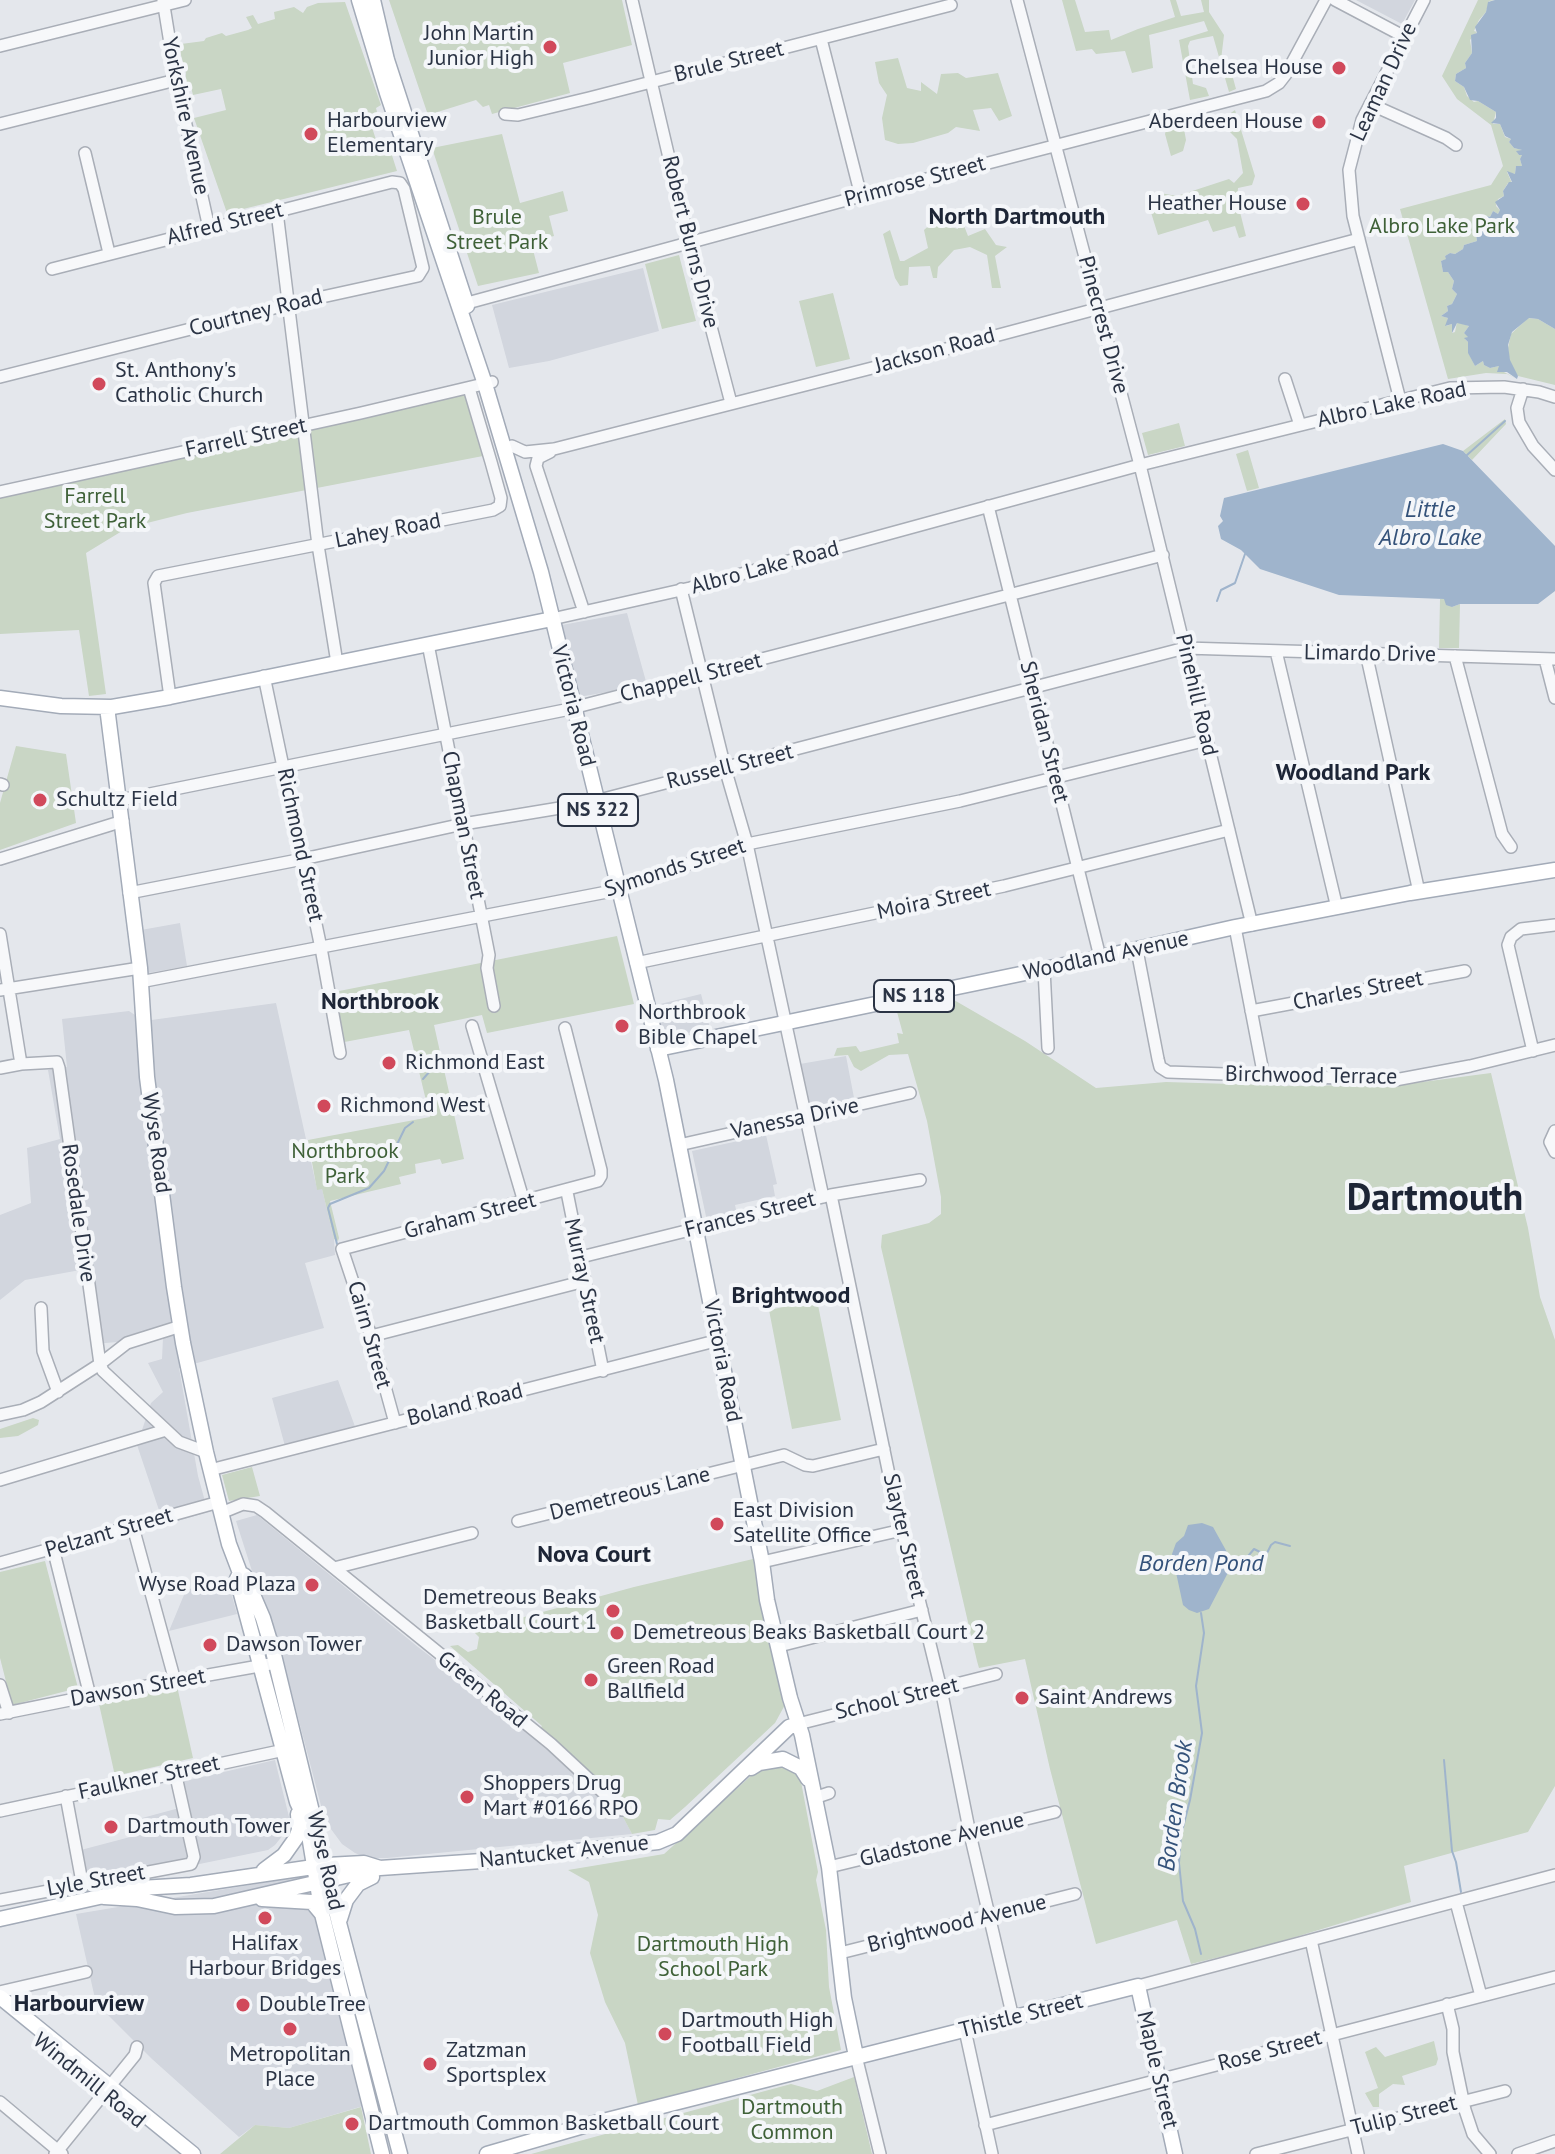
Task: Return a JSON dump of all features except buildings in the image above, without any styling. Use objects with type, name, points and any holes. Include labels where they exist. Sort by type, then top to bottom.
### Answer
[{"type":"main road","name":"Victoria Road","points":[[359,0],[378,68],[452,292],[463,304]]},
{"type":"main road","name":"Victoria Road","points":[[373,0],[387,60],[488,383],[541,572]]},
{"type":"main road","name":"Victoria Road","points":[[488,383],[512,446],[535,527],[545,593],[666,1080],[719,1340],[767,1600],[790,1698],[818,1791],[844,1998],[856,2056]]},
{"type":"main road","points":[[513,628],[536,614],[545,593]]},
{"type":"main road","name":"Albro Lake Road","points":[[0,698],[61,706],[107,707],[170,697],[552,619]]},
{"type":"main road","name":"Wyse Road","points":[[107,707],[140,975],[147,1077],[181,1326],[210,1470],[240,1573],[237,1579],[270,1664],[322,1873],[322,1914],[382,2154]]},
{"type":"main road","name":"Woodland Avenue","points":[[658,1049],[1235,927],[1555,870]]},
{"type":"main road","points":[[666,1080],[666,1065],[677,1044]]},
{"type":"main road","points":[[766,1748],[785,1714],[790,1698]]},
{"type":"main road","name":"Nantucket Avenue","points":[[322,1873],[496,1860],[667,1840],[683,1829],[789,1727],[798,1724]]},
{"type":"main road","name":"Wyse Road","points":[[291,1748],[297,1802],[307,1823],[339,1923],[400,2154]]},
{"type":"main road","points":[[740,1774],[759,1763],[783,1759],[801,1768],[818,1791]]},
{"type":"main road","points":[[259,1873],[277,1862],[296,1838],[299,1830],[297,1802]]},
{"type":"main road","points":[[339,1923],[346,1900],[380,1868]]},
{"type":"main road","points":[[0,1919],[140,1888],[191,1885],[259,1873],[322,1873]]},
{"type":"main road","points":[[104,1897],[195,1907],[254,1897],[322,1873]]},
{"type":"main road","points":[[254,1897],[312,1902],[322,1914]]},
{"type":"main road","name":"Thistle Street","points":[[487,2154],[587,2125],[1138,1986]]},
{"type":"main road","name":"Maple Street","points":[[1138,1986],[1175,2154]]},
{"type":"main road","name":"Windmill Road","points":[[0,1994],[178,2154]]},
{"type":"main road","name":"Windmill Road","points":[[0,2008],[193,2154]]},
{"type":"street","points":[[0,46],[163,2],[185,0]]},
{"type":"street","points":[[632,0],[650,81]]},
{"type":"street","name":"Pinecrest Drive","points":[[1017,0],[1140,465]]},
{"type":"street","name":"Primrose Street","points":[[463,304],[1270,89],[1286,74],[1326,0]]},
{"type":"street","points":[[1335,0],[1405,37]]},
{"type":"street","name":"Leaman Drive","points":[[1400,400],[1351,204],[1349,170],[1354,144],[1370,104],[1424,0]]},
{"type":"street","name":"Yorkshire Avenue","points":[[163,2],[176,80],[209,228]]},
{"type":"street","name":"Brule Street","points":[[505,114],[518,115],[951,5]]},
{"type":"street","points":[[821,39],[861,196]]},
{"type":"street","points":[[0,124],[176,80]]},
{"type":"street","name":"Robert Burns Drive","points":[[650,81],[731,403]]},
{"type":"street","points":[[1370,104],[1456,145]]},
{"type":"street","points":[[85,153],[109,253]]},
{"type":"street","name":"Alfred Street","points":[[52,269],[371,187],[400,183]]},
{"type":"street","name":"Courtney Road","points":[[0,377],[421,273],[423,268],[400,183]]},
{"type":"street","points":[[277,212],[318,545],[337,663]]},
{"type":"street","name":"Jackson Road","points":[[512,446],[525,452],[554,449],[1359,239]]},
{"type":"street","points":[[1285,379],[1300,425]]},
{"type":"street","name":"Farrell Street","points":[[0,492],[488,383]]},
{"type":"street","name":"Albro Lake Road","points":[[552,619],[681,589],[1140,465],[1400,400],[1459,387],[1523,389],[1555,397]]},
{"type":"street","name":"Lahey Road","points":[[170,697],[154,583],[158,576],[493,510],[500,506],[495,474],[469,388]]},
{"type":"street","points":[[1523,389],[1517,408],[1519,422],[1533,446],[1555,470]]},
{"type":"street","points":[[554,449],[538,458],[536,466],[584,612]]},
{"type":"street","name":"Pinehill Road","points":[[1140,465],[1252,925]]},
{"type":"street","name":"Sheridan Street","points":[[988,506],[1100,957]]},
{"type":"street","name":"Chappell Street","points":[[120,800],[574,708],[1163,555]]},
{"type":"street","name":"Slayter Street","points":[[681,589],[747,844],[806,1118],[827,1196],[941,1689],[970,1834],[1013,2018]]},
{"type":"street","name":"Chapman Street","points":[[428,644],[489,955],[487,968],[494,1006]]},
{"type":"street","name":"Limardo Drive","points":[[1185,648],[1550,659]]},
{"type":"street","name":"Russell Street","points":[[129,893],[463,824],[596,800],[1185,648]]},
{"type":"street","points":[[1276,651],[1337,908]]},
{"type":"street","points":[[1366,653],[1419,892]]},
{"type":"street","points":[[1455,656],[1502,834],[1511,847]]},
{"type":"street","points":[[1550,659],[1555,698]]},
{"type":"street","name":"Richmond Street","points":[[264,676],[340,1053]]},
{"type":"street","name":"Symonds Street","points":[[5,989],[140,975],[321,948],[481,918],[617,889],[747,844],[960,801],[1207,740]]},
{"type":"street","points":[[0,859],[123,821]]},
{"type":"street","name":"Moira Street","points":[[636,963],[1079,868],[1229,830]]},
{"type":"street","points":[[1533,1051],[1508,945],[1511,937],[1521,929],[1555,925]]},
{"type":"street","points":[[1235,927],[1264,1077]]},
{"type":"street","points":[[0,934],[5,989],[21,1064],[0,1068]]},
{"type":"street","name":"Birchwood Terrace","points":[[1137,950],[1160,1067],[1170,1073],[1395,1080],[1555,1045]]},
{"type":"street","points":[[1044,969],[1048,1048]]},
{"type":"street","name":"Charles Street","points":[[1251,1011],[1465,971]]},
{"type":"street","points":[[472,1026],[524,1202]]},
{"type":"street","name":"Graham Street","points":[[342,1249],[567,1192],[598,1181],[601,1170],[565,1028]]},
{"type":"street","name":"Rosedale Drive","points":[[21,1064],[57,1062],[59,1068],[100,1364]]},
{"type":"street","name":"Vanessa Drive","points":[[679,1145],[910,1093]]},
{"type":"street","points":[[1555,1131],[1550,1142],[1555,1152]]},
{"type":"street","name":"Frances Street","points":[[581,1257],[827,1196],[920,1180]]},
{"type":"street","name":"Murray Street","points":[[567,1192],[603,1371]]},
{"type":"street","name":"Cairn Street","points":[[342,1249],[395,1423]]},
{"type":"street","points":[[371,1336],[585,1281]]},
{"type":"street","points":[[41,1308],[43,1351],[58,1392]]},
{"type":"street","points":[[0,1415],[23,1410],[58,1392],[127,1343],[181,1326]]},
{"type":"street","name":"Boland Road","points":[[210,1470],[719,1340]]},
{"type":"street","points":[[100,1364],[103,1371],[179,1442],[206,1452]]},
{"type":"street","points":[[0,1480],[166,1430]]},
{"type":"street","name":"Demetreous Lane","points":[[518,1521],[784,1455],[813,1466],[884,1449]]},
{"type":"street","name":"Green Road","points":[[220,1507],[256,1506],[551,1744],[622,1810]]},
{"type":"street","name":"Pelzant Street","points":[[0,1563],[220,1507]]},
{"type":"street","points":[[133,1527],[175,1681]]},
{"type":"street","points":[[762,1562],[902,1530]]},
{"type":"street","points":[[334,1568],[472,1533]]},
{"type":"street","points":[[53,1548],[90,1696]]},
{"type":"street","points":[[779,1646],[922,1610]]},
{"type":"street","name":"Dawson Street","points":[[4,1714],[270,1664]]},
{"type":"street","name":"School Street","points":[[798,1724],[996,1674]]},
{"type":"street","points":[[0,1685],[4,1714]]},
{"type":"street","name":"Faulkner Street","points":[[0,1811],[291,1748]]},
{"type":"street","name":"Lyle Street","points":[[0,1900],[82,1882],[191,1864],[194,1857],[175,1772]]},
{"type":"street","points":[[66,1796],[82,1882]]},
{"type":"street","name":"Gladstone Avenue","points":[[829,1867],[1055,1812]]},
{"type":"street","name":"Thistle Street","points":[[1138,1986],[1555,1875]]},
{"type":"street","name":"Brightwood Avenue","points":[[840,1953],[1075,1894]]},
{"type":"street","points":[[1456,1902],[1481,1996]]},
{"type":"street","points":[[1311,1940],[1358,2154]]},
{"type":"street","points":[[0,1994],[86,1972]]},
{"type":"street","name":"Rose Street","points":[[985,2125],[1555,1977]]},
{"type":"street","points":[[1447,2004],[1465,2110],[1473,2134],[1490,2154]]},
{"type":"street","points":[[965,2030],[992,2154]]},
{"type":"street","points":[[0,2102],[58,2153],[135,2055],[137,2047]]},
{"type":"street","name":"Victoria Road","points":[[856,2056],[880,2154]]},
{"type":"street","name":"Tulip Street","points":[[1256,2154],[1505,2091]]},
{"type":"street","points":[[1518,2154],[1555,2141]]},
{"type":"shaded area","points":[[1356,0],[1415,0],[1402,24]]},
{"type":"shaded area","points":[[643,268],[659,331],[549,361],[509,368],[492,305]]},
{"type":"shaded area","points":[[627,613],[647,685],[579,697],[562,625]]},
{"type":"shaded area","points":[[180,923],[187,966],[148,973],[141,930]]},
{"type":"shaded area","points":[[701,994],[712,1036],[659,1048],[648,1007]]},
{"type":"shaded area","points":[[276,1003],[317,1189],[322,1189],[334,1239],[335,1255],[305,1263],[324,1328],[179,1368],[198,1476],[208,1512],[164,1525],[137,1445],[151,1403],[163,1392],[148,1363],[162,1359],[163,1338],[94,1344],[86,1269],[25,1280],[0,1300],[0,1215],[31,1203],[27,1148],[60,1139],[48,1070],[67,1067],[62,1019],[129,1011],[144,1021]]},
{"type":"shaded area","points":[[846,1056],[855,1103],[809,1112],[800,1064]]},
{"type":"shaded area","points":[[766,1135],[777,1184],[773,1185],[775,1196],[735,1205],[737,1214],[707,1221],[692,1151]]},
{"type":"shaded area","points":[[338,1380],[357,1432],[286,1450],[272,1398]]},
{"type":"shaded area","points":[[257,1515],[418,1647],[534,1736],[623,1817],[632,1834],[387,1858],[367,1858],[342,1844],[325,1821],[275,1629],[236,1521]]},
{"type":"shaded area","points":[[227,1578],[237,1614],[169,1631],[186,1590]]},
{"type":"shaded area","points":[[275,1760],[291,1825],[268,1850],[87,1887],[77,1851],[134,1836],[131,1821],[183,1807],[177,1783]]},
{"type":"shaded area","points":[[310,1875],[363,2106],[289,2128],[255,2125],[239,2137],[152,2059],[96,2003],[76,1914]]},
{"type":"green space","points":[[389,0],[622,0],[632,45],[563,63],[570,93],[492,114],[489,105],[483,107],[476,100],[428,115]]},
{"type":"green space","points":[[1062,0],[1075,0],[1085,32],[1109,30],[1111,40],[1175,17],[1170,0],[1176,0],[1181,16],[1204,12],[1201,0],[1209,0],[1209,12],[1224,35],[1221,60],[1230,67],[1236,89],[1229,92],[1213,36],[1198,39],[1190,41],[1188,46],[1193,84],[1206,88],[1209,96],[1190,100],[1179,40],[1208,31],[1204,21],[1149,35],[1153,68],[1132,73],[1125,51],[1096,54],[1092,49],[1076,51]]},
{"type":"green space","name":"Albro Lake Park","points":[[1478,0],[1495,0],[1489,1],[1486,12],[1479,20],[1474,31],[1477,32],[1470,40],[1472,53],[1465,63],[1466,68],[1456,74],[1455,81],[1464,87],[1467,96],[1474,102],[1478,101],[1496,112],[1493,124],[1500,124],[1514,148],[1523,150],[1517,152],[1522,155],[1522,166],[1516,166],[1515,174],[1507,172],[1512,183],[1508,183],[1503,191],[1504,196],[1498,199],[1498,214],[1493,211],[1490,217],[1480,214],[1477,217],[1477,241],[1464,245],[1463,249],[1455,254],[1450,253],[1445,256],[1447,259],[1441,261],[1443,272],[1448,272],[1454,281],[1452,289],[1457,294],[1452,304],[1447,306],[1448,311],[1441,316],[1448,318],[1446,326],[1452,324],[1452,333],[1457,322],[1469,326],[1464,333],[1469,336],[1465,339],[1475,366],[1483,361],[1490,368],[1499,366],[1517,379],[1507,374],[1486,373],[1448,379],[1400,209],[1491,185],[1503,166],[1491,125],[1457,99],[1442,76]]},
{"type":"green space","points":[[345,2],[381,105],[376,108],[377,112],[368,115],[378,146],[388,143],[397,171],[227,213],[194,118],[226,110],[221,89],[193,95],[190,83],[185,84],[181,44],[248,30],[252,28],[246,17],[253,15],[258,24],[275,19],[274,12],[294,7],[303,13],[307,7],[318,3]]},
{"type":"green space","points":[[898,58],[907,88],[921,91],[921,82],[937,94],[941,74],[958,73],[966,78],[998,73],[1012,116],[999,121],[991,108],[973,110],[980,131],[956,127],[948,133],[913,143],[898,144],[885,140],[882,118],[887,95],[879,83],[875,62]]},
{"type":"green space","points":[[1235,110],[1255,176],[1252,185],[1238,188],[1237,200],[1246,236],[1239,238],[1235,226],[1213,232],[1208,220],[1158,235],[1149,206],[1160,193],[1177,196],[1229,179],[1234,183],[1243,173],[1237,139],[1226,128],[1225,117]]},
{"type":"green space","points":[[1182,118],[1186,140],[1183,151],[1171,156],[1165,134],[1168,123]]},
{"type":"green space","name":"Brule Street Park","points":[[502,134],[520,203],[563,191],[568,211],[549,216],[554,236],[531,242],[539,273],[478,286],[432,148]]},
{"type":"green space","points":[[956,214],[961,218],[968,236],[985,229],[996,245],[1007,247],[995,256],[1001,288],[992,288],[987,255],[970,247],[954,250],[938,267],[937,278],[933,278],[930,266],[909,267],[908,285],[900,286],[883,234],[890,230],[900,261],[904,261],[928,248],[924,230],[933,222],[958,229]]},
{"type":"green space","points":[[679,255],[696,321],[662,329],[645,264]]},
{"type":"green space","points":[[833,293],[850,359],[816,367],[799,301]]},
{"type":"green space","points":[[1528,318],[1538,319],[1555,329],[1555,385],[1518,376],[1510,365],[1508,348],[1511,334]]},
{"type":"green space","name":"Farrell Street Park","points":[[468,391],[483,456],[187,513],[127,528],[86,553],[106,694],[89,696],[79,630],[0,634],[0,496]]},
{"type":"green space","points":[[1505,419],[1506,424],[1472,460],[1463,451]]},
{"type":"green space","points":[[1179,423],[1185,446],[1148,455],[1142,433]]},
{"type":"green space","points":[[1248,450],[1259,488],[1247,491],[1236,454]]},
{"type":"green space","points":[[1440,599],[1446,599],[1452,607],[1460,604],[1459,648],[1439,648]]},
{"type":"green space","name":"Schultz Field","points":[[16,746],[66,754],[76,823],[0,850],[0,803]]},
{"type":"green space","name":"Northbrook Park","points":[[617,936],[634,1004],[487,1033],[482,1015],[434,1025],[464,1159],[442,1164],[440,1159],[415,1164],[416,1173],[399,1177],[401,1184],[330,1201],[339,1238],[338,1241],[334,1239],[322,1189],[317,1190],[308,1140],[430,1117],[409,1030],[339,1043],[329,993]]},
{"type":"green space","points":[[954,1000],[1025,1041],[1096,1088],[1166,1082],[1298,1086],[1407,1084],[1491,1073],[1528,1228],[1540,1297],[1555,1340],[1555,1786],[1528,1832],[1404,1866],[1411,1902],[1269,1945],[1191,1964],[1177,1920],[1096,1944],[1025,1659],[979,1668],[881,1247],[882,1235],[929,1223],[941,1214],[941,1197],[927,1121],[908,1054],[889,1055],[861,1071],[854,1067],[848,1055],[834,1056],[837,1048],[856,1046],[860,1052],[899,1043],[897,1033],[903,1034],[897,1012]]},
{"type":"green space","points":[[817,1300],[841,1420],[792,1429],[769,1310]]},
{"type":"green space","points":[[33,1418],[39,1420],[38,1425],[18,1436],[0,1438],[0,1429]]},
{"type":"green space","points":[[252,1467],[260,1496],[229,1501],[222,1475]]},
{"type":"green space","points":[[753,1559],[786,1703],[775,1723],[670,1820],[658,1819],[655,1830],[632,1834],[623,1817],[534,1736],[542,1726],[450,1646],[458,1645],[468,1652],[477,1649],[479,1637],[473,1631],[634,1587]]},
{"type":"green space","points":[[45,1561],[78,1688],[12,1705],[0,1658],[0,1572]]},
{"type":"green space","points":[[177,1686],[193,1758],[115,1776],[99,1704]]},
{"type":"green space","name":"Dartmouth Common","points":[[777,1762],[799,1771],[818,1872],[816,1880],[826,1930],[829,1987],[841,2050],[638,2105],[625,2043],[605,2002],[590,1953],[598,1915],[589,1882],[568,1870],[664,1854],[762,1766]]},
{"type":"green space","points":[[1434,2041],[1438,2059],[1436,2065],[1402,2076],[1405,2085],[1393,2084],[1379,2094],[1379,2107],[1373,2107],[1365,2093],[1378,2088],[1365,2052],[1376,2047],[1385,2057]]},
{"type":"green space","name":"Dartmouth Common","points":[[854,2077],[872,2154],[531,2154],[791,2084],[817,2091]]},
{"type":"green space","points":[[361,2107],[371,2154],[220,2154],[255,2125],[289,2128]]},
{"type":"water","points":[[1555,0],[1555,329],[1538,319],[1529,318],[1512,332],[1508,345],[1517,379],[1507,372],[1497,372],[1499,366],[1490,368],[1483,361],[1475,366],[1464,338],[1468,337],[1464,333],[1469,326],[1457,323],[1452,333],[1452,324],[1445,326],[1448,318],[1441,316],[1448,311],[1447,306],[1452,304],[1457,294],[1452,289],[1454,281],[1448,272],[1443,272],[1441,261],[1450,253],[1455,254],[1463,249],[1464,245],[1477,241],[1477,217],[1480,214],[1490,217],[1493,211],[1498,214],[1500,210],[1495,202],[1504,196],[1503,191],[1512,182],[1507,171],[1515,174],[1516,166],[1522,166],[1522,155],[1516,151],[1522,150],[1514,148],[1500,124],[1491,123],[1496,118],[1496,112],[1478,101],[1470,100],[1464,87],[1455,81],[1456,74],[1466,68],[1465,63],[1472,53],[1471,35],[1477,33],[1475,27],[1486,12],[1488,2]]},
{"type":"water","name":"Little Albro Lake","points":[[1443,444],[1463,451],[1555,546],[1555,591],[1538,604],[1460,604],[1452,607],[1446,605],[1444,599],[1339,595],[1260,569],[1241,550],[1221,539],[1218,526],[1223,521],[1220,516],[1224,498]]},
{"type":"water","name":"Borden Pond","points":[[1202,1523],[1213,1527],[1233,1563],[1209,1609],[1197,1613],[1183,1605],[1172,1554],[1188,1525]]},
{"type":"waterway","points":[[1467,455],[1505,421]]},
{"type":"waterway","points":[[1217,601],[1221,590],[1235,583],[1245,554]]},
{"type":"waterway","points":[[423,1079],[438,1062],[451,1063]]},
{"type":"waterway","points":[[337,1244],[328,1208],[330,1204],[369,1188],[384,1171],[405,1128],[413,1122]]},
{"type":"waterway","points":[[1229,1570],[1239,1567],[1254,1549],[1266,1555],[1275,1542],[1290,1546]]},
{"type":"waterway","name":"Borden Brook","points":[[1201,1613],[1204,1633],[1196,1686],[1202,1733],[1181,1835],[1179,1863],[1183,1901],[1201,1954]]},
{"type":"waterway","points":[[1444,1760],[1452,1851],[1461,1892]]},
{"type":"place","name":"John Martin Junior High","points":[[550,47]]},
{"type":"place","name":"Chelsea House","points":[[1339,68]]},
{"type":"place","name":"Aberdeen House","points":[[1319,122]]},
{"type":"place","name":"Harbourview Elementary","points":[[311,134]]},
{"type":"place","name":"Heather House","points":[[1303,204]]},
{"type":"place","name":"St. Anthony's Catholic Church","points":[[99,384]]},
{"type":"place","name":"Schultz Field","points":[[40,800]]},
{"type":"place","name":"Northbrook Bible Chapel","points":[[622,1026]]},
{"type":"place","name":"Richmond East","points":[[389,1063]]},
{"type":"place","name":"Richmond West","points":[[324,1106]]},
{"type":"place","name":"East Division Satellite Office","points":[[717,1524]]},
{"type":"place","name":"Wyse Road Plaza","points":[[312,1585]]},
{"type":"place","name":"Demetreous Beaks Basketball Court 1","points":[[613,1611]]},
{"type":"place","name":"Demetreous Beaks Basketball Court 2","points":[[617,1633]]},
{"type":"place","name":"Dawson Tower","points":[[210,1645]]},
{"type":"place","name":"Green Road Ballfield","points":[[591,1680]]},
{"type":"place","name":"Saint Andrews","points":[[1022,1698]]},
{"type":"place","name":"Shoppers Drug Mart #0166 RPO","points":[[467,1797]]},
{"type":"place","name":"Dartmouth Tower","points":[[111,1827]]},
{"type":"place","name":"Halifax Harbour Bridges","points":[[265,1918]]},
{"type":"place","name":"DoubleTree","points":[[243,2005]]},
{"type":"place","name":"Metropolitan Place","points":[[290,2029]]},
{"type":"place","name":"Dartmouth High Football Field","points":[[665,2034]]},
{"type":"place","name":"Zatzman Sportsplex","points":[[430,2064]]},
{"type":"place","name":"Dartmouth Common Basketball Court","points":[[352,2124]]},
{"type":"district","name":"North Dartmouth","points":[[1017,217]]},
{"type":"district","name":"Woodland Park","points":[[1353,773]]},
{"type":"district","name":"Northbrook","points":[[380,1002]]},
{"type":"district","name":"Dartmouth","points":[[1435,1199]]},
{"type":"district","name":"Brightwood","points":[[791,1296]]},
{"type":"district","name":"Nova Court","points":[[594,1555]]},
{"type":"district","name":"Harbourview","points":[[79,2004]]},
{"type":"park label","name":"Dartmouth High School Park","points":[[713,1958]]}]
